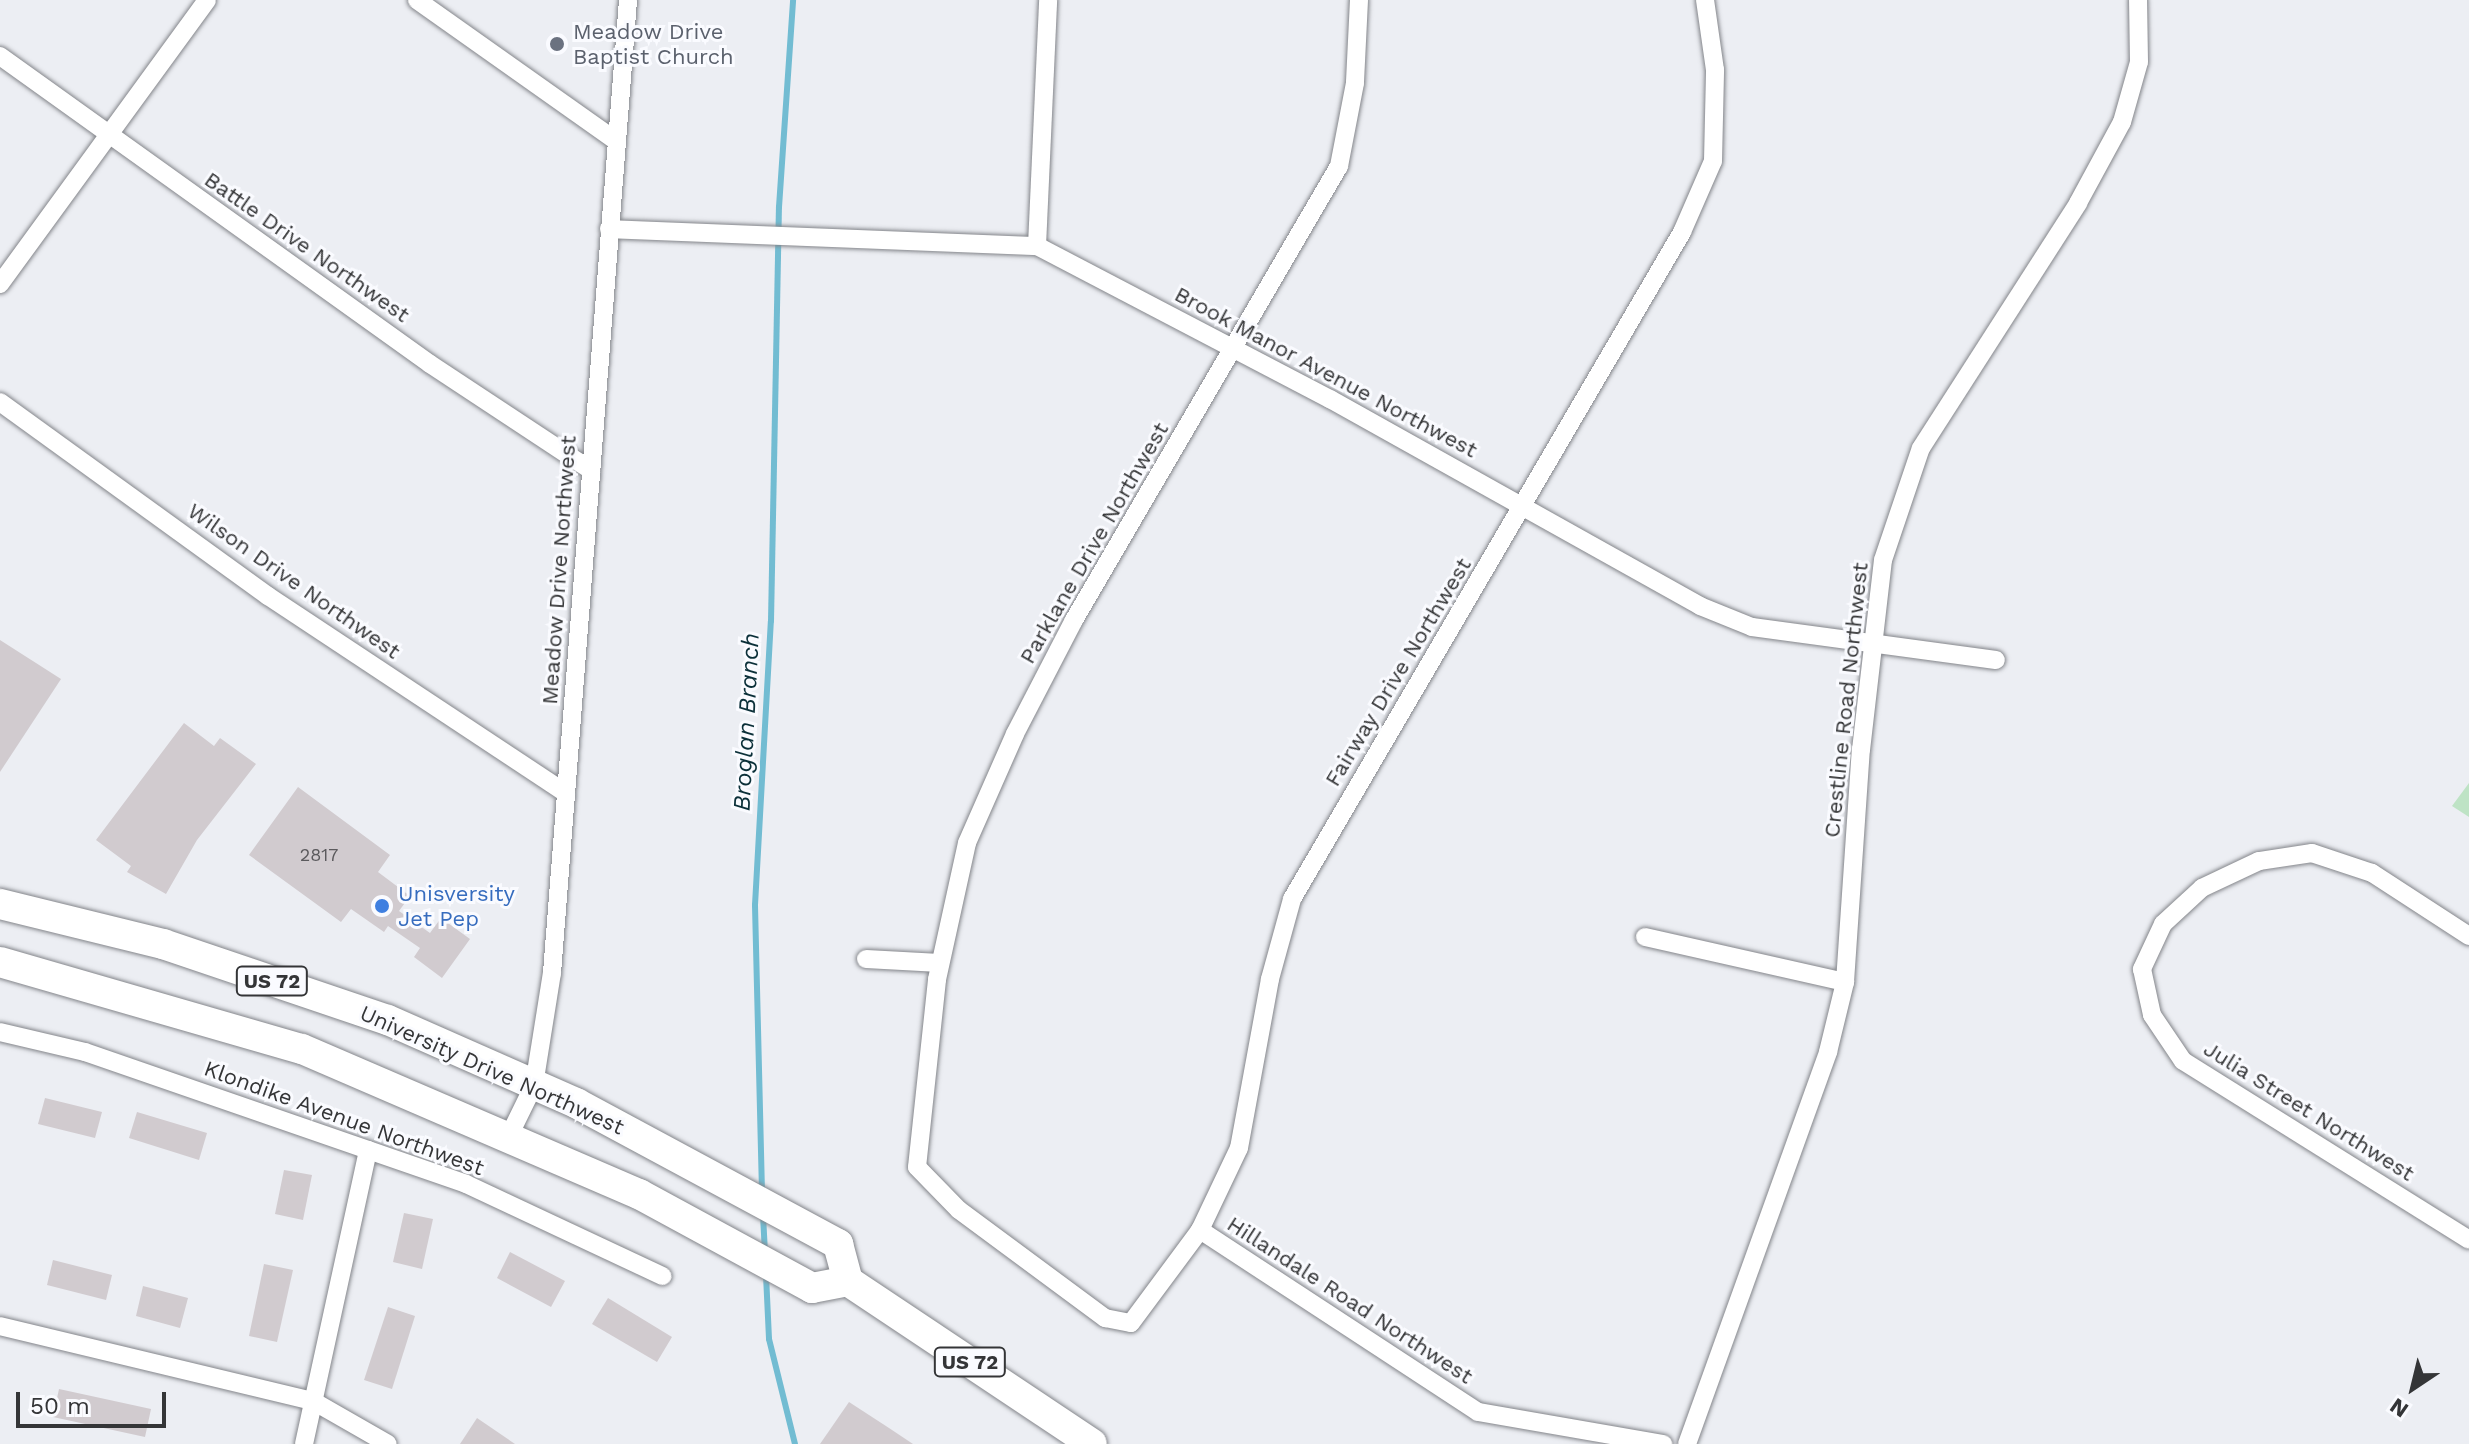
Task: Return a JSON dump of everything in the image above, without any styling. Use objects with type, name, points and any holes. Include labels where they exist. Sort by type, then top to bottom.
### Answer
[{"type":"highway","name":"University Drive Northwest","points":[[0,904],[163,944],[388,1020],[534,1085],[717,1176],[838,1244],[848,1281]]},
{"type":"highway","name":"US 72","points":[[0,962],[302,1049],[509,1136],[701,1224],[812,1288],[848,1281],[1092,1444]]},
{"type":"street","points":[[0,284],[207,0]]},
{"type":"street","points":[[417,0],[616,141]]},
{"type":"street","name":"Meadow Drive Northwest","points":[[509,1136],[534,1085],[552,973],[628,0]]},
{"type":"street","points":[[1037,246],[1048,0]]},
{"type":"street","name":"Parklane Drive Northwest","points":[[1084,1303],[959,1210],[917,1167],[940,963],[967,843],[1015,734],[1074,620],[1236,348],[1339,166],[1355,83],[1359,0]]},
{"type":"street","name":"Fairway Drive Northwest","points":[[1084,1303],[1105,1318],[1131,1323],[1200,1230],[1239,1148],[1270,979],[1292,899],[1682,232],[1713,161],[1715,70],[1705,0]]},
{"type":"street","name":"Crestline Road Northwest","points":[[1687,1444],[1828,1052],[1845,982],[1873,644],[1883,560],[1921,448],[2078,203],[2122,122],[2139,62],[2138,0]]},
{"type":"street","name":"Battle Drive Northwest","points":[[0,56],[107,136],[591,470]]},
{"type":"street","name":"Brook Manor Avenue Northwest","points":[[609,229],[809,240],[1037,246],[1236,348],[1700,606],[1752,627],[1996,660]]},
{"type":"street","name":"Wilson Drive Northwest","points":[[0,402],[268,596],[566,793]]},
{"type":"street","name":"Julia Street Northwest","points":[[2469,936],[2372,873],[2312,853],[2259,861],[2202,888],[2163,924],[2142,969],[2152,1015],[2183,1061],[2469,1240]]},
{"type":"street","points":[[1645,937],[1845,982]]},
{"type":"street","points":[[866,959],[940,963]]},
{"type":"street","name":"Klondike Avenue Northwest","points":[[0,1032],[85,1052],[466,1184],[662,1276]]},
{"type":"street","points":[[304,1444],[368,1150]]},
{"type":"street","name":"Hillandale Road Northwest","points":[[1200,1230],[1478,1412],[1663,1444]]},
{"type":"street","points":[[0,1326],[313,1401],[388,1444]]},
{"type":"green space","points":[[2469,783],[2469,817],[2452,806]]},
{"type":"building","points":[[0,640],[61,679],[0,772]]},
{"type":"building","points":[[184,723],[214,746],[220,738],[256,764],[197,840],[166,894],[127,872],[131,866],[96,840]]},
{"type":"building","points":[[298,787],[390,855],[378,872],[410,896],[399,911],[430,933],[441,918],[470,939],[442,978],[414,957],[420,948],[388,926],[384,932],[351,909],[341,922],[249,855]]},
{"type":"building","points":[[45,1098],[102,1112],[95,1138],[38,1124]]},
{"type":"building","points":[[137,1112],[207,1133],[199,1160],[129,1138]]},
{"type":"building","points":[[284,1170],[312,1175],[303,1220],[275,1214]]},
{"type":"building","points":[[404,1213],[433,1219],[422,1269],[393,1262]]},
{"type":"building","points":[[510,1252],[565,1281],[551,1307],[497,1278]]},
{"type":"building","points":[[53,1260],[112,1275],[106,1300],[47,1285]]},
{"type":"building","points":[[264,1264],[293,1270],[277,1342],[249,1336]]},
{"type":"building","points":[[143,1286],[188,1298],[180,1328],[136,1316]]},
{"type":"building","points":[[608,1298],[672,1337],[657,1362],[592,1324]]},
{"type":"building","points":[[388,1307],[415,1316],[392,1389],[364,1380]]},
{"type":"building","points":[[59,1389],[151,1409],[145,1437],[53,1417]]},
{"type":"building","points":[[849,1402],[889,1428],[913,1444],[820,1444]]},
{"type":"building","points":[[477,1418],[515,1444],[460,1444]]},
{"type":"waterway","name":"Broglan Branch","points":[[762,1192],[755,905],[771,621],[779,207],[793,0]]},
{"type":"waterway","name":"Broglan Branch","points":[[763,1215],[765,1252]]},
{"type":"waterway","name":"Broglan Branch","points":[[766,1275],[769,1339],[795,1444]]},
{"type":"place","name":"Meadow Drive Baptist Church","points":[[557,44]]},
{"type":"place","name":"Unisversity Jet Pep","points":[[382,906]]}]
